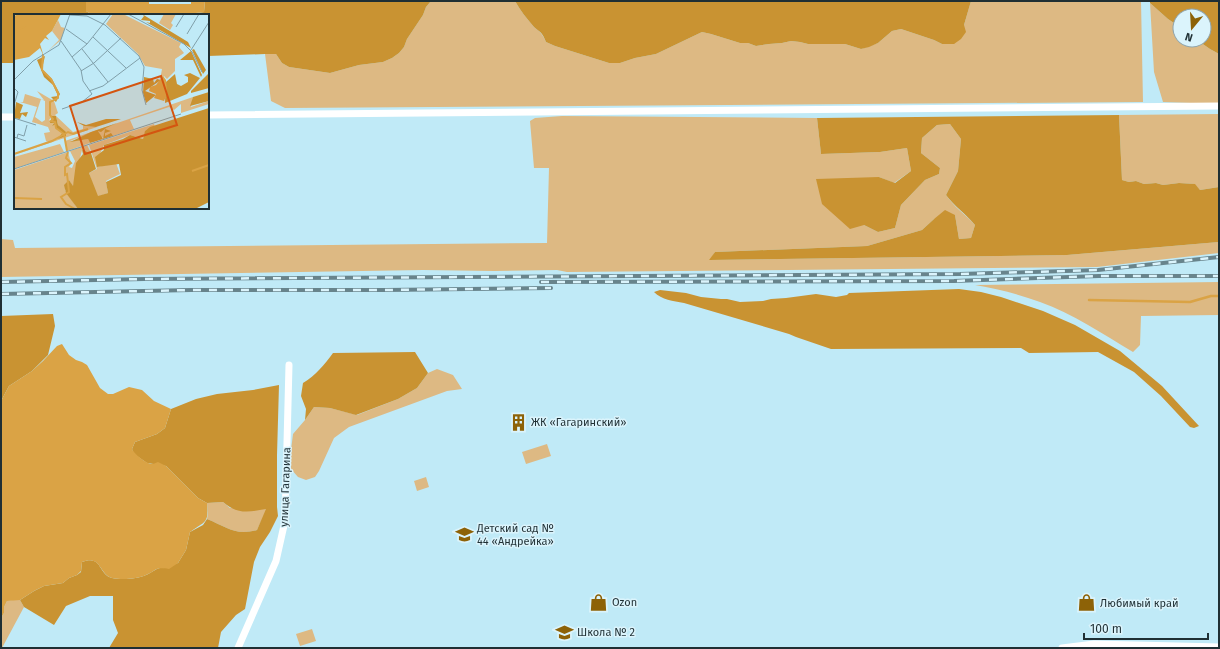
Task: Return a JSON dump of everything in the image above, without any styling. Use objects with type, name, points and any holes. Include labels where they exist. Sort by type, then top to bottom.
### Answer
[{"type":"street","points":[[209,115],[1219,106]]},
{"type":"street","points":[[1,117],[14,117]]},
{"type":"street","name":"улица Гагарина","points":[[238,648],[276,561],[285,521],[289,365]]},
{"type":"street","points":[[1062,648],[1094,644],[1219,647]]},
{"type":"shaded area","points":[[1,1],[86,1],[86,11],[91,14],[14,14],[14,63],[1,63]]},
{"type":"shaded area","points":[[86,1],[149,1],[149,4],[191,4],[191,1],[205,1],[204,12],[188,14],[91,14],[86,11]]},
{"type":"shaded area","points":[[205,1],[431,1],[407,39],[404,47],[392,58],[383,62],[359,65],[330,73],[289,67],[282,63],[276,54],[209,56],[209,14],[188,14],[204,12]]},
{"type":"shaded area","points":[[431,1],[515,1],[529,21],[540,32],[546,42],[609,63],[620,63],[635,58],[656,54],[702,32],[756,46],[791,41],[808,44],[845,44],[861,49],[878,43],[892,31],[901,29],[942,44],[964,25],[971,1],[1141,1],[1143,102],[285,108],[271,101],[265,54],[276,54],[282,63],[289,67],[330,73],[359,65],[383,62],[399,53],[404,47],[407,39]]},
{"type":"shaded area","points":[[515,1],[971,1],[964,25],[966,32],[961,39],[954,44],[942,44],[901,29],[892,31],[878,43],[861,49],[845,44],[808,44],[791,41],[756,46],[702,32],[656,54],[635,58],[620,63],[609,63],[546,42],[542,34],[529,21]]},
{"type":"shaded area","points":[[1150,1],[1219,1],[1219,54],[1209,48],[1212,48],[1212,8],[1172,8],[1172,22],[1150,3]]},
{"type":"shaded area","points":[[1150,3],[1172,22],[1172,48],[1209,48],[1219,54],[1219,104],[1163,102],[1154,72]]},
{"type":"shaded area","points":[[1219,114],[1219,187],[1200,190],[1194,184],[1144,184],[1136,181],[1129,182],[1122,180],[1119,115]]},
{"type":"shaded area","points":[[1119,115],[1122,180],[1129,182],[1136,181],[1144,184],[1195,184],[1200,190],[1219,187],[1219,242],[1067,255],[709,260],[715,252],[867,246],[922,230],[945,210],[955,215],[959,239],[971,238],[975,225],[946,195],[958,171],[961,139],[950,124],[937,125],[922,138],[921,153],[940,168],[939,174],[925,180],[901,205],[895,228],[878,232],[864,225],[850,229],[822,204],[816,179],[879,177],[895,183],[911,171],[907,148],[880,152],[821,154],[817,118]]},
{"type":"shaded area","points":[[562,116],[817,118],[821,154],[880,152],[907,148],[911,171],[894,183],[879,177],[864,225],[878,232],[895,228],[901,205],[925,180],[939,174],[940,168],[921,153],[922,138],[937,125],[950,124],[961,139],[958,171],[946,195],[975,225],[971,238],[959,239],[955,215],[934,219],[922,230],[867,246],[715,252],[710,260],[1067,255],[1219,242],[1219,253],[1097,267],[567,272],[557,270],[423,270],[1,277],[1,239],[13,240],[15,248],[547,243],[549,168],[534,168],[530,121],[535,118]]},
{"type":"shaded area","points":[[1219,282],[1219,315],[1141,316],[1140,345],[1133,352],[1064,312],[1016,294],[975,285]]},
{"type":"shaded area","points":[[959,289],[1001,297],[1043,311],[1075,325],[1120,351],[1162,386],[1199,426],[1194,428],[1190,427],[1161,396],[1134,372],[1098,352],[1029,353],[1021,348],[831,349],[789,334],[684,303],[668,300],[654,292],[660,290],[686,293],[701,297],[727,299],[740,302],[763,301],[816,294],[836,297],[847,295],[849,293]]},
{"type":"shaded area","points":[[53,314],[55,326],[48,355],[32,371],[9,386],[1,401],[1,316]]},
{"type":"shaded area","points":[[62,344],[69,355],[87,365],[100,388],[108,394],[113,394],[129,387],[142,390],[154,401],[171,409],[165,428],[157,434],[135,442],[132,449],[138,456],[149,463],[152,464],[158,462],[166,466],[198,498],[207,503],[207,515],[202,524],[190,532],[186,550],[178,563],[169,569],[158,569],[146,575],[134,578],[116,579],[104,573],[96,562],[88,560],[82,562],[81,571],[77,575],[69,578],[63,583],[44,586],[20,600],[7,601],[1,618],[1,401],[9,386],[32,371],[57,346]]},
{"type":"shaded area","points":[[415,352],[428,373],[417,388],[398,399],[356,415],[330,408],[314,407],[305,420],[306,409],[301,396],[303,383],[320,370],[333,353]]},
{"type":"shaded area","points":[[437,369],[453,375],[462,389],[447,391],[349,427],[334,438],[315,477],[306,480],[298,477],[291,469],[293,434],[314,407],[330,408],[357,415],[398,399],[417,388],[428,373]]},
{"type":"shaded area","points":[[279,385],[277,455],[278,516],[260,547],[254,562],[245,609],[236,615],[221,632],[218,648],[109,648],[118,633],[113,620],[113,596],[90,596],[66,606],[54,625],[24,607],[20,600],[44,586],[63,583],[69,578],[77,575],[81,572],[82,562],[88,560],[97,562],[104,573],[108,576],[120,579],[142,576],[178,563],[186,550],[190,532],[203,525],[207,519],[231,530],[249,532],[257,530],[266,509],[244,512],[234,509],[223,502],[207,503],[198,498],[166,466],[147,463],[134,454],[132,449],[135,442],[157,434],[165,428],[171,409],[196,399],[217,394],[253,390]]},
{"type":"shaded area","points":[[547,444],[551,456],[526,464],[522,452]]},
{"type":"shaded area","points":[[426,477],[429,487],[417,491],[414,481]]},
{"type":"shaded area","points":[[223,502],[230,508],[267,509],[257,530],[243,532],[231,530],[207,519],[207,503]]},
{"type":"shaded area","points":[[20,600],[24,607],[1,648],[1,618],[7,601]]},
{"type":"shaded area","points":[[312,629],[316,641],[300,646],[296,634]]},
{"type":"waterway","points":[[1089,300],[1190,302],[1211,296],[1219,296]]},
{"type":"railway","points":[[1,282],[144,279],[960,274],[1098,270],[1219,257]]},
{"type":"railway","points":[[541,282],[954,281],[1099,276],[1219,276]]},
{"type":"railway","points":[[1,294],[191,290],[551,288]]},
{"type":"place","name":"ЖК «Гагаринский»","points":[[518,422]]},
{"type":"place","name":"Детский сад № 44 «Андрейка»","points":[[464,534]]},
{"type":"place","name":"Ozon","points":[[599,602]]},
{"type":"place","name":"Любимый край","points":[[1087,603]]},
{"type":"place","name":"Школа № 2","points":[[564,632]]}]
